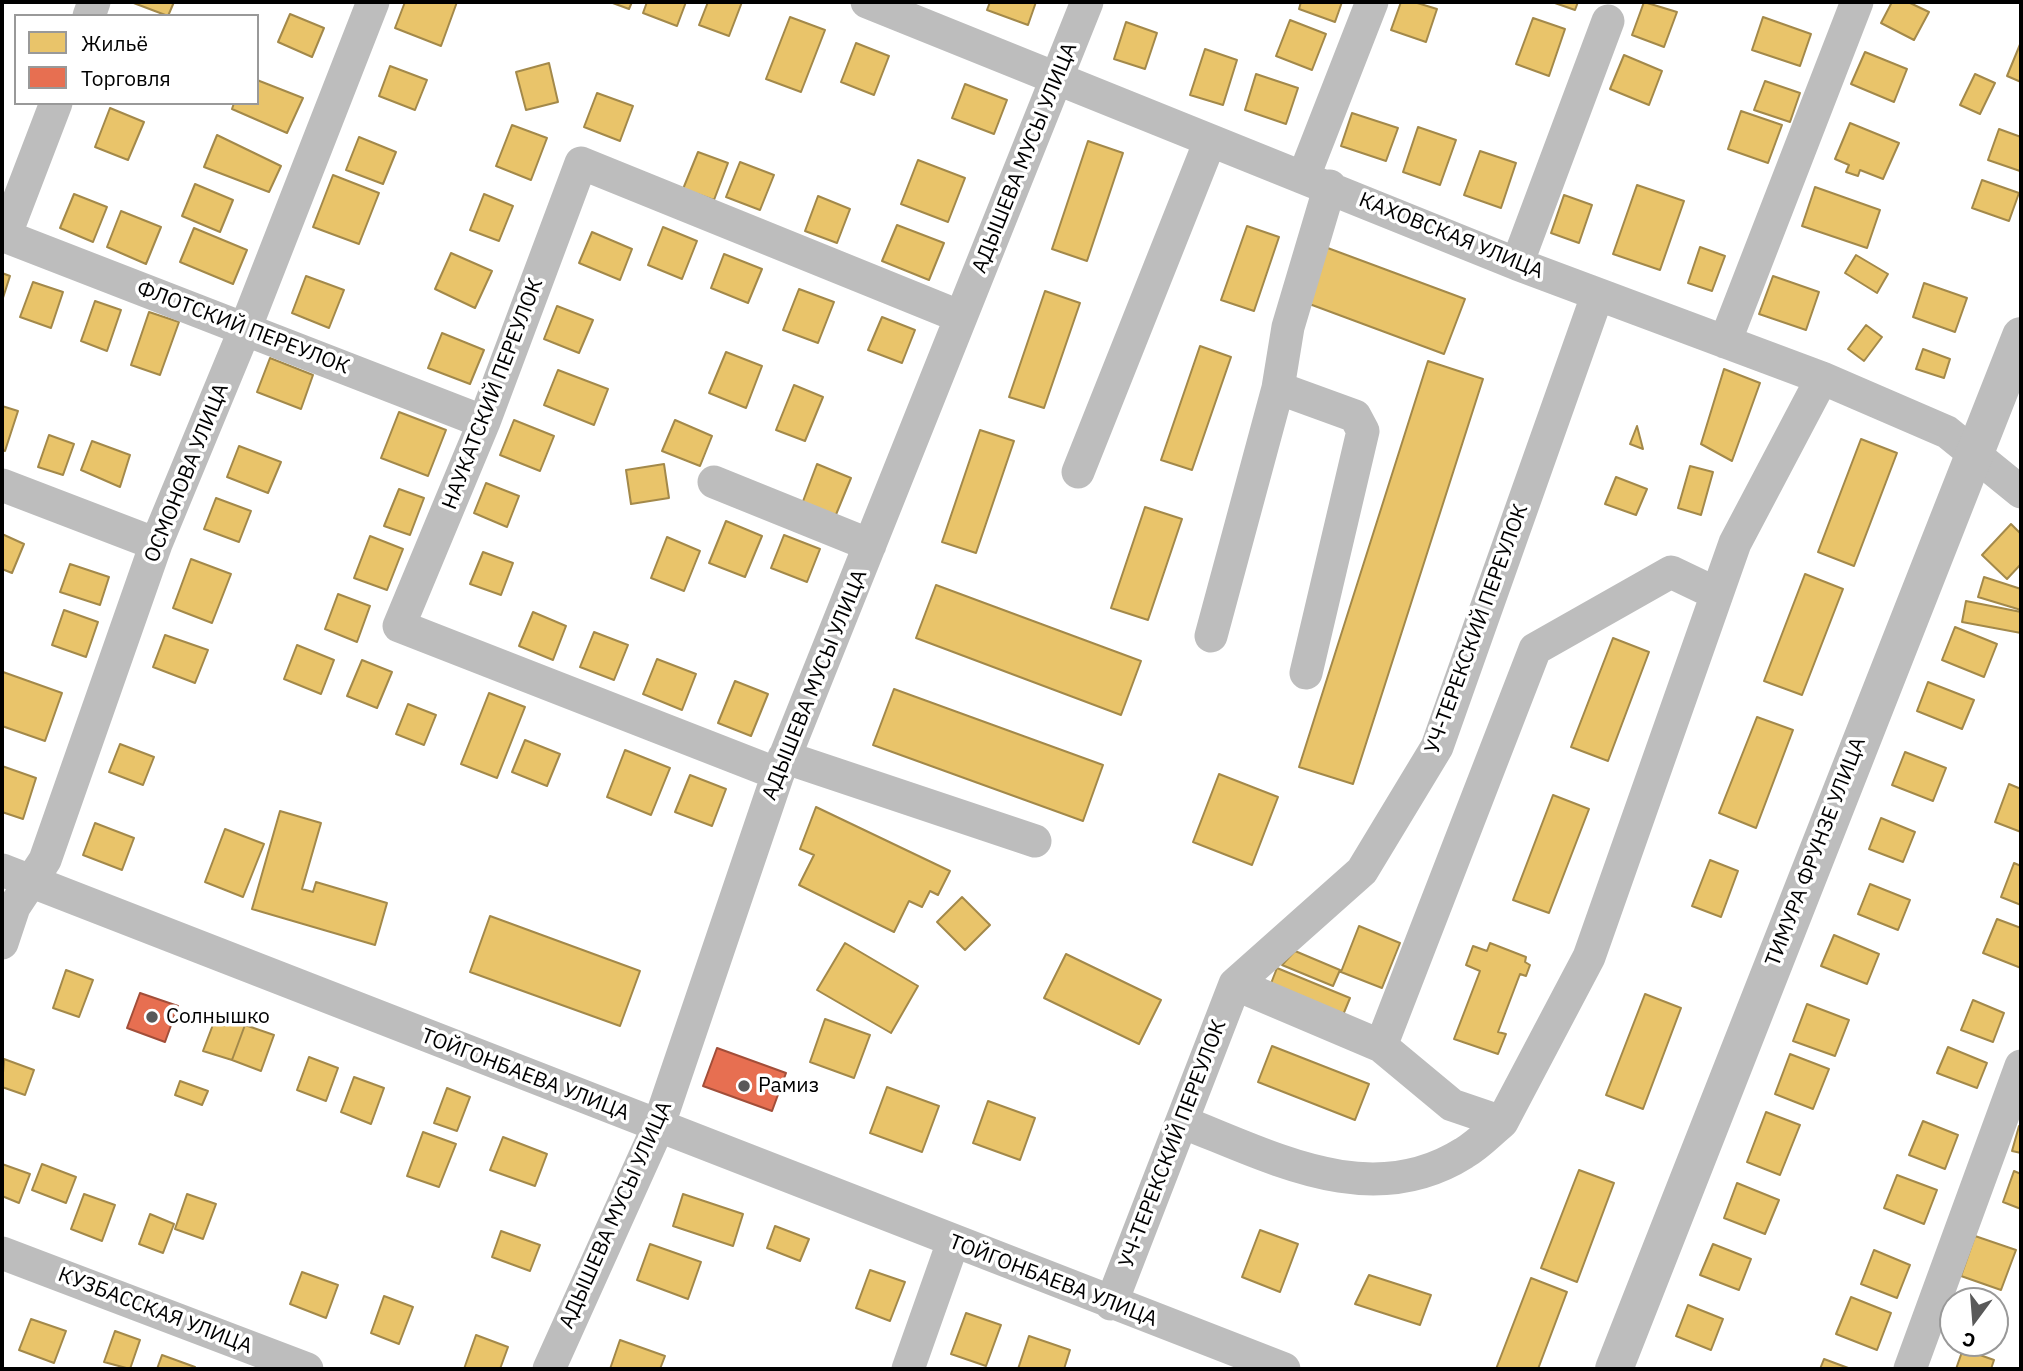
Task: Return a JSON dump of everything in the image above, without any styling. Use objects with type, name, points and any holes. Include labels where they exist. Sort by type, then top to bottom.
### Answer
[{"type":"main road","name":"ТИМУРА ФРУНЗЕ УЛИЦА","points":[[1614,1369],[1973,452],[2021,336]]},
{"type":"street","name":"ОСМОНОВА УЛИЦА","points":[[2,943],[14,907],[16,876],[45,860],[156,544],[245,329],[373,2]]},
{"type":"street","name":"КАХОВСКАЯ УЛИЦА","points":[[867,2],[1597,296],[1822,379],[1947,432],[2021,492]]},
{"type":"street","name":"АДЫШЕВА МУСЫ УЛИЦА","points":[[548,1369],[658,1127],[781,765],[1087,2]]},
{"type":"street","points":[[1211,636],[1278,388],[1317,181],[1372,2]]},
{"type":"street","points":[[1725,342],[1857,2]]},
{"type":"street","points":[[1517,264],[1608,21]]},
{"type":"street","points":[[4,235],[55,105]]},
{"type":"street","points":[[1078,472],[1210,141]]},
{"type":"street","name":"НАУКАТСКИЙ ПЕРЕУЛОК","points":[[781,765],[399,626],[484,422],[581,163],[961,317]]},
{"type":"street","name":"ФЛОТСКИЙ ПЕРЕУЛОК","points":[[4,235],[484,422]]},
{"type":"street","name":"УЧ-ТЕРЕКСКИЙ ПЕРЕУЛОК","points":[[1111,1304],[1235,984],[1362,870],[1437,747],[1597,296]]},
{"type":"street","points":[[1182,1122],[1302,1168],[1368,1181],[1403,1176],[1441,1164],[1465,1153],[1502,1122],[1589,957],[1715,593],[1735,543],[1822,379]]},
{"type":"street","points":[[1278,388],[1355,416],[1363,430],[1306,673]]},
{"type":"street","points":[[714,482],[870,545]]},
{"type":"street","points":[[2,485],[156,544]]},
{"type":"street","points":[[1381,1046],[1535,649],[1671,572],[1715,593]]},
{"type":"street","points":[[781,765],[1035,841]]},
{"type":"street","name":"ТОЙГОНБАЕВА УЛИЦА","points":[[16,876],[1283,1369]]},
{"type":"street","points":[[1235,984],[1381,1046],[1452,1105],[1502,1122]]},
{"type":"street","points":[[1910,1369],[2021,1066]]},
{"type":"street","points":[[908,1369],[953,1242]]},
{"type":"street","name":"КУЗБАССКАЯ УЛИЦА","points":[[2,1253],[307,1369]]},
{"type":"building: Жильё","points":[[131,2],[174,2],[169,14]]},
{"type":"building: Жильё","points":[[405,2],[457,2],[441,46],[395,28]]},
{"type":"building: Жильё","points":[[610,2],[632,2],[629,9]]},
{"type":"building: Жильё","points":[[647,2],[686,2],[677,26],[643,13]]},
{"type":"building: Жильё","points":[[708,2],[742,2],[729,36],[699,25]]},
{"type":"building: Жильё","points":[[990,2],[1036,2],[1028,25],[987,10]]},
{"type":"building: Жильё","points":[[1301,2],[1342,2],[1335,22],[1299,9]]},
{"type":"building: Жильё","points":[[1401,2],[1414,2],[1437,9],[1426,42],[1391,30]]},
{"type":"building: Жильё","points":[[1552,2],[1578,2],[1575,10]]},
{"type":"building: Жильё","points":[[1644,2],[1677,12],[1664,47],[1632,35]]},
{"type":"building: Жильё","points":[[1892,2],[1908,2],[1929,12],[1914,40],[1881,23]]},
{"type":"building: Жильё","points":[[290,14],[324,28],[312,57],[278,42]]},
{"type":"building: Жильё","points":[[790,17],[825,30],[801,92],[766,79]]},
{"type":"building: Жильё","points":[[1763,17],[1811,34],[1800,66],[1752,50]]},
{"type":"building: Жильё","points":[[1533,18],[1565,29],[1549,76],[1516,64]]},
{"type":"building: Жильё","points":[[1290,20],[1326,34],[1312,70],[1276,56]]},
{"type":"building: Жильё","points":[[1126,22],[1157,33],[1145,69],[1114,59]]},
{"type":"building: Жильё","points":[[2021,42],[2021,82],[2007,76]]},
{"type":"building: Жильё","points":[[856,43],[889,56],[874,95],[841,82]]},
{"type":"building: Жильё","points":[[1205,49],[1237,60],[1223,105],[1190,95]]},
{"type":"building: Жильё","points":[[1865,52],[1907,69],[1894,102],[1851,84]]},
{"type":"building: Жильё","points":[[1624,55],[1662,71],[1649,105],[1610,89]]},
{"type":"building: Жильё","points":[[549,63],[558,102],[526,110],[516,72]]},
{"type":"building: Жильё","points":[[390,66],[427,80],[415,110],[379,96]]},
{"type":"building: Жильё","points":[[1256,74],[1298,88],[1286,124],[1245,110]]},
{"type":"building: Жильё","points":[[1975,74],[1995,83],[1980,114],[1960,105]]},
{"type":"building: Жильё","points":[[259,81],[303,98],[287,133],[232,109],[233,105],[259,105]]},
{"type":"building: Жильё","points":[[1765,81],[1800,93],[1790,122],[1754,110]]},
{"type":"building: Жильё","points":[[965,84],[1007,100],[994,134],[952,118]]},
{"type":"building: Жильё","points":[[597,93],[633,106],[620,141],[584,127]]},
{"type":"building: Жильё","points":[[110,108],[144,122],[128,160],[95,147]]},
{"type":"building: Жильё","points":[[1741,111],[1782,125],[1768,163],[1728,149]]},
{"type":"building: Жильё","points":[[1352,113],[1398,128],[1386,161],[1341,146]]},
{"type":"building: Жильё","points":[[1850,123],[1899,143],[1883,179],[1860,170],[1858,176],[1846,172],[1849,165],[1835,159]]},
{"type":"building: Жильё","points":[[512,125],[547,138],[531,180],[496,166]]},
{"type":"building: Жильё","points":[[1418,127],[1456,140],[1440,185],[1403,172]]},
{"type":"building: Жильё","points":[[1999,129],[2021,137],[2020,171],[1988,160]]},
{"type":"building: Жильё","points":[[217,135],[281,166],[269,192],[204,167]]},
{"type":"building: Жильё","points":[[359,137],[396,152],[383,184],[346,170]]},
{"type":"building: Жильё","points":[[1088,141],[1123,153],[1087,261],[1052,249]]},
{"type":"building: Жильё","points":[[1480,151],[1516,163],[1501,208],[1464,195]]},
{"type":"building: Жильё","points":[[698,152],[728,163],[714,200],[683,189]]},
{"type":"building: Жильё","points":[[918,160],[965,178],[948,222],[901,204]]},
{"type":"building: Жильё","points":[[740,162],[774,175],[760,210],[726,197]]},
{"type":"building: Жильё","points":[[333,175],[379,193],[359,244],[313,227]]},
{"type":"building: Жильё","points":[[1982,180],[2019,193],[2009,221],[1972,208]]},
{"type":"building: Жильё","points":[[195,184],[233,200],[220,232],[182,216]]},
{"type":"building: Жильё","points":[[1637,185],[1684,201],[1660,270],[1613,254]]},
{"type":"building: Жильё","points":[[1815,187],[1880,210],[1867,248],[1802,226]]},
{"type":"building: Жильё","points":[[74,194],[107,207],[93,242],[60,228]]},
{"type":"building: Жильё","points":[[484,194],[513,206],[499,241],[470,230]]},
{"type":"building: Жильё","points":[[1564,195],[1592,205],[1579,243],[1551,233]]},
{"type":"building: Жильё","points":[[818,196],[850,209],[837,243],[805,231]]},
{"type":"building: Жильё","points":[[121,211],[161,227],[146,264],[107,247]]},
{"type":"building: Жильё","points":[[897,225],[944,243],[929,280],[882,261]]},
{"type":"building: Жильё","points":[[1247,226],[1279,237],[1254,311],[1221,300]]},
{"type":"building: Жильё","points":[[663,227],[697,241],[682,279],[648,265]]},
{"type":"building: Жильё","points":[[194,228],[247,250],[233,284],[180,262]]},
{"type":"building: Жильё","points":[[592,232],[632,249],[620,280],[579,263]]},
{"type":"building: Жильё","points":[[1325,247],[1465,299],[1444,354],[1304,302]]},
{"type":"building: Жильё","points":[[1700,247],[1725,256],[1712,291],[1688,283]]},
{"type":"building: Жильё","points":[[451,253],[492,271],[475,308],[435,289]]},
{"type":"building: Жильё","points":[[724,254],[762,269],[748,303],[711,288]]},
{"type":"building: Жильё","points":[[1856,255],[1888,274],[1877,293],[1845,273]]},
{"type":"building: Жильё","points":[[2,273],[10,276],[2,301]]},
{"type":"building: Жильё","points":[[306,276],[344,290],[329,328],[292,313]]},
{"type":"building: Жильё","points":[[1773,276],[1819,292],[1806,330],[1759,314]]},
{"type":"building: Жильё","points":[[33,282],[63,292],[51,328],[20,317]]},
{"type":"building: Жильё","points":[[1924,283],[1967,298],[1955,332],[1913,317]]},
{"type":"building: Жильё","points":[[799,289],[834,302],[818,343],[783,330]]},
{"type":"building: Жильё","points":[[1045,291],[1080,303],[1044,408],[1009,397]]},
{"type":"building: Жильё","points":[[95,301],[121,310],[107,351],[81,341]]},
{"type":"building: Жильё","points":[[557,306],[593,320],[579,353],[544,339]]},
{"type":"building: Жильё","points":[[149,312],[179,322],[160,375],[131,365]]},
{"type":"building: Жильё","points":[[882,317],[915,330],[902,363],[868,350]]},
{"type":"building: Жильё","points":[[1866,325],[1882,337],[1864,361],[1848,349]]},
{"type":"building: Жильё","points":[[442,333],[484,350],[470,384],[428,368]]},
{"type":"building: Жильё","points":[[1200,346],[1231,357],[1192,470],[1161,460]]},
{"type":"building: Жильё","points":[[1923,349],[1950,359],[1944,378],[1916,369]]},
{"type":"building: Жильё","points":[[726,352],[762,366],[746,408],[709,393]]},
{"type":"building: Жильё","points":[[270,358],[313,375],[301,409],[257,392]]},
{"type":"building: Жильё","points":[[1428,361],[1483,379],[1353,784],[1299,767]]},
{"type":"building: Жильё","points":[[1724,369],[1760,383],[1732,461],[1701,444]]},
{"type":"building: Жильё","points":[[558,370],[608,389],[594,425],[544,405]]},
{"type":"building: Жильё","points":[[794,385],[823,397],[805,441],[776,430]]},
{"type":"building: Жильё","points":[[2,406],[18,411],[5,451],[2,450]]},
{"type":"building: Жильё","points":[[399,412],[446,430],[428,476],[381,458]]},
{"type":"building: Жильё","points":[[514,420],[554,436],[540,471],[500,455]]},
{"type":"building: Жильё","points":[[675,420],[712,436],[700,466],[662,451]]},
{"type":"building: Жильё","points":[[1637,426],[1643,449],[1630,444]]},
{"type":"building: Жильё","points":[[980,430],[1014,441],[976,553],[942,542]]},
{"type":"building: Жильё","points":[[49,435],[74,444],[63,475],[38,467]]},
{"type":"building: Жильё","points":[[1861,439],[1897,453],[1854,566],[1818,552]]},
{"type":"building: Жильё","points":[[92,441],[130,455],[120,487],[81,470]]},
{"type":"building: Жильё","points":[[239,446],[281,462],[268,493],[227,477]]},
{"type":"building: Жильё","points":[[664,464],[669,498],[631,504],[626,470]]},
{"type":"building: Жильё","points":[[817,464],[851,478],[835,517],[802,504]]},
{"type":"building: Жильё","points":[[1690,466],[1713,472],[1701,515],[1678,508]]},
{"type":"building: Жильё","points":[[1616,477],[1647,489],[1636,515],[1605,504]]},
{"type":"building: Жильё","points":[[486,483],[519,496],[507,527],[474,513]]},
{"type":"building: Жильё","points":[[399,489],[424,498],[410,535],[384,526]]},
{"type":"building: Жильё","points":[[216,498],[251,511],[239,542],[204,529]]},
{"type":"building: Жильё","points":[[1145,507],[1182,519],[1148,620],[1111,608]]},
{"type":"building: Жильё","points":[[726,521],[762,536],[745,577],[709,563]]},
{"type":"building: Жильё","points":[[2011,524],[2021,534],[2021,564],[2007,579],[1982,555]]},
{"type":"building: Жильё","points":[[2,534],[24,544],[12,573],[2,569]]},
{"type":"building: Жильё","points":[[784,535],[820,549],[807,582],[771,568]]},
{"type":"building: Жильё","points":[[370,536],[403,549],[387,590],[354,578]]},
{"type":"building: Жильё","points":[[667,537],[700,551],[684,591],[651,578]]},
{"type":"building: Жильё","points":[[483,552],[513,563],[501,595],[470,584]]},
{"type":"building: Жильё","points":[[191,559],[231,574],[212,623],[173,608]]},
{"type":"building: Жильё","points":[[70,564],[109,577],[100,605],[60,592]]},
{"type":"building: Жильё","points":[[1805,574],[1843,589],[1802,695],[1764,681]]},
{"type":"building: Жильё","points":[[1984,577],[2021,589],[2021,610],[1978,597]]},
{"type":"building: Жильё","points":[[936,585],[1141,661],[1121,715],[916,638]]},
{"type":"building: Жильё","points":[[338,594],[370,606],[357,642],[325,629]]},
{"type":"building: Жильё","points":[[1966,601],[2021,612],[2021,633],[1962,622]]},
{"type":"building: Жильё","points":[[64,610],[98,622],[86,657],[52,645]]},
{"type":"building: Жильё","points":[[533,612],[566,626],[553,660],[519,646]]},
{"type":"building: Жильё","points":[[1955,627],[1997,644],[1984,677],[1942,660]]},
{"type":"building: Жильё","points":[[594,632],[628,645],[614,680],[580,667]]},
{"type":"building: Жильё","points":[[165,635],[208,650],[195,683],[153,667]]},
{"type":"building: Жильё","points":[[1613,638],[1649,652],[1608,761],[1571,747]]},
{"type":"building: Жильё","points":[[297,645],[334,660],[321,694],[284,679]]},
{"type":"building: Жильё","points":[[657,659],[696,674],[682,710],[643,694]]},
{"type":"building: Жильё","points":[[362,660],[392,672],[377,708],[347,696]]},
{"type":"building: Жильё","points":[[3,672],[62,693],[45,741],[2,726]]},
{"type":"building: Жильё","points":[[735,681],[768,694],[751,736],[718,723]]},
{"type":"building: Жильё","points":[[1928,682],[1974,700],[1962,729],[1917,711]]},
{"type":"building: Жильё","points":[[894,689],[1103,765],[1083,821],[873,745]]},
{"type":"building: Жильё","points":[[489,693],[525,707],[497,778],[461,764]]},
{"type":"building: Жильё","points":[[408,704],[436,715],[424,745],[396,734]]},
{"type":"building: Жильё","points":[[1757,717],[1793,730],[1756,828],[1719,813]]},
{"type":"building: Жильё","points":[[525,740],[560,754],[547,786],[512,772]]},
{"type":"building: Жильё","points":[[120,744],[154,757],[143,785],[109,772]]},
{"type":"building: Жильё","points":[[625,750],[670,768],[651,815],[607,797]]},
{"type":"building: Жильё","points":[[1905,752],[1946,768],[1933,801],[1892,785]]},
{"type":"building: Жильё","points":[[2,766],[36,778],[23,819],[2,812]]},
{"type":"building: Жильё","points":[[1219,774],[1278,797],[1252,865],[1193,842]]},
{"type":"building: Жильё","points":[[690,775],[726,789],[712,826],[675,812]]},
{"type":"building: Жильё","points":[[2009,784],[2021,789],[2021,832],[1995,822]]},
{"type":"building: Жильё","points":[[1553,795],[1589,809],[1549,913],[1513,900]]},
{"type":"building: Жильё","points":[[816,807],[950,871],[938,895],[930,891],[922,907],[909,901],[894,932],[799,885],[814,855],[800,849]]},
{"type":"building: Жильё","points":[[280,811],[321,823],[302,889],[313,892],[316,882],[387,903],[375,945],[252,909]]},
{"type":"building: Жильё","points":[[1881,818],[1915,832],[1903,862],[1869,849]]},
{"type":"building: Жильё","points":[[95,823],[134,838],[122,870],[83,855]]},
{"type":"building: Жильё","points":[[225,829],[264,844],[243,897],[205,882]]},
{"type":"building: Жильё","points":[[1710,860],[1738,871],[1721,917],[1692,906]]},
{"type":"building: Жильё","points":[[2014,863],[2021,866],[2021,905],[2001,897]]},
{"type":"building: Жильё","points":[[1870,884],[1910,900],[1898,930],[1858,914]]},
{"type":"building: Жильё","points":[[962,897],[990,925],[965,950],[937,922]]},
{"type":"building: Жильё","points":[[490,916],[640,971],[620,1026],[470,972]]},
{"type":"building: Жильё","points":[[1997,919],[2021,928],[2021,968],[1983,953]]},
{"type":"building: Жильё","points":[[1359,926],[1400,943],[1382,988],[1341,972]]},
{"type":"building: Жильё","points":[[1834,935],[1879,954],[1867,984],[1821,966]]},
{"type":"building: Жильё","points":[[845,943],[918,986],[891,1033],[817,990]]},
{"type":"building: Жильё","points":[[1490,943],[1526,957],[1525,962],[1530,965],[1526,976],[1520,974],[1498,1032],[1506,1034],[1498,1054],[1454,1039],[1480,971],[1466,965],[1473,946],[1487,951]]},
{"type":"building: Жильё","points":[[1295,951],[1340,970],[1333,986],[1282,965]]},
{"type":"building: Жильё","points":[[1066,954],[1161,1000],[1139,1044],[1044,998]]},
{"type":"building: Жильё","points":[[1277,968],[1350,998],[1343,1015],[1270,986]]},
{"type":"building: Жильё","points":[[66,970],[93,980],[79,1017],[53,1008]]},
{"type":"building: Жильё","points":[[1645,994],[1681,1008],[1643,1109],[1606,1095]]},
{"type":"building: Жильё","points":[[1973,1000],[2004,1013],[1993,1042],[1961,1030]]},
{"type":"building: Жильё","points":[[1807,1004],[1849,1020],[1835,1056],[1793,1041]]},
{"type":"building: Жильё","points":[[217,1014],[245,1025],[232,1060],[203,1051]]},
{"type":"building: Жильё","points":[[825,1019],[870,1035],[854,1078],[810,1062]]},
{"type":"building: Жильё","points":[[245,1025],[274,1035],[261,1071],[232,1060]]},
{"type":"building: Жильё","points":[[1272,1046],[1369,1084],[1355,1120],[1258,1082]]},
{"type":"building: Жильё","points":[[1948,1047],[1987,1063],[1977,1088],[1937,1073]]},
{"type":"building: Жильё","points":[[1790,1054],[1829,1069],[1813,1109],[1775,1094]]},
{"type":"building: Жильё","points":[[309,1057],[338,1068],[326,1101],[297,1090]]},
{"type":"building: Жильё","points":[[4,1059],[34,1070],[25,1095],[2,1087]]},
{"type":"building: Жильё","points":[[354,1077],[384,1088],[371,1124],[341,1112]]},
{"type":"building: Жильё","points":[[180,1081],[208,1091],[202,1105],[175,1095]]},
{"type":"building: Жильё","points":[[887,1087],[939,1106],[922,1152],[870,1133]]},
{"type":"building: Жильё","points":[[447,1088],[470,1097],[457,1131],[434,1123]]},
{"type":"building: Жильё","points":[[988,1101],[1035,1118],[1020,1160],[973,1143]]},
{"type":"building: Жильё","points":[[1766,1112],[1800,1125],[1780,1175],[1747,1162]]},
{"type":"building: Жильё","points":[[1923,1121],[1958,1135],[1945,1169],[1909,1155]]},
{"type":"building: Жильё","points":[[2021,1126],[2021,1153],[2012,1151]]},
{"type":"building: Жильё","points":[[423,1132],[456,1144],[439,1187],[407,1176]]},
{"type":"building: Жильё","points":[[503,1137],[547,1154],[535,1186],[490,1170]]},
{"type":"building: Жильё","points":[[2,1164],[30,1174],[19,1203],[2,1196]]},
{"type":"building: Жильё","points":[[42,1164],[76,1177],[66,1203],[32,1190]]},
{"type":"building: Жильё","points":[[1579,1170],[1614,1183],[1577,1282],[1541,1268]]},
{"type":"building: Жильё","points":[[2014,1171],[2021,1174],[2021,1209],[2003,1202]]},
{"type":"building: Жильё","points":[[1897,1175],[1937,1190],[1924,1224],[1884,1208]]},
{"type":"building: Жильё","points":[[1737,1183],[1779,1200],[1765,1234],[1724,1218]]},
{"type":"building: Жильё","points":[[84,1194],[115,1205],[102,1241],[71,1229]]},
{"type":"building: Жильё","points":[[187,1194],[216,1204],[203,1239],[175,1229]]},
{"type":"building: Жильё","points":[[683,1194],[743,1214],[733,1246],[673,1226]]},
{"type":"building: Жильё","points":[[150,1214],[174,1224],[163,1253],[139,1244]]},
{"type":"building: Жильё","points":[[775,1226],[809,1239],[800,1261],[767,1248]]},
{"type":"building: Жильё","points":[[1260,1230],[1298,1244],[1280,1292],[1242,1277]]},
{"type":"building: Жильё","points":[[501,1231],[540,1245],[530,1271],[492,1257]]},
{"type":"building: Жильё","points":[[1975,1236],[2016,1250],[2002,1287],[1992,1287],[1961,1276]]},
{"type":"building: Жильё","points":[[650,1244],[701,1262],[688,1299],[637,1280]]},
{"type":"building: Жильё","points":[[1713,1244],[1751,1259],[1739,1290],[1700,1275]]},
{"type":"building: Жильё","points":[[1874,1250],[1910,1265],[1897,1298],[1861,1284]]},
{"type":"building: Жильё","points":[[870,1270],[905,1282],[890,1321],[856,1308]]},
{"type":"building: Жильё","points":[[302,1272],[338,1285],[326,1318],[290,1304]]},
{"type":"building: Жильё","points":[[1369,1275],[1431,1295],[1420,1325],[1355,1304]]},
{"type":"building: Жильё","points":[[1531,1278],[1567,1292],[1538,1369],[1496,1369]]},
{"type":"building: Жильё","points":[[384,1296],[413,1307],[399,1344],[371,1333]]},
{"type":"building: Жильё","points":[[1851,1297],[1891,1313],[1877,1350],[1836,1334]]},
{"type":"building: Жильё","points":[[1688,1305],[1723,1319],[1711,1350],[1676,1336]]},
{"type":"building: Жильё","points":[[966,1313],[1001,1325],[986,1366],[951,1354]]},
{"type":"building: Жильё","points":[[31,1319],[66,1331],[54,1363],[19,1350]]},
{"type":"building: Жильё","points":[[115,1331],[140,1340],[130,1369],[104,1362]]},
{"type":"building: Жильё","points":[[476,1335],[508,1347],[500,1369],[464,1369]]},
{"type":"building: Жильё","points":[[1029,1336],[1070,1350],[1064,1369],[1018,1369]]},
{"type":"building: Жильё","points":[[620,1340],[665,1356],[660,1369],[610,1369]]},
{"type":"building: Жильё","points":[[162,1355],[195,1367],[157,1369]]},
{"type":"building: Жильё","points":[[1960,1357],[1986,1357],[1994,1360],[1991,1369],[1956,1369]]},
{"type":"building: Жильё","points":[[1824,1359],[1851,1369],[1820,1369]]},
{"type":"building: Торговля","name":"Солнышко","points":[[140,993],[178,1006],[165,1042],[127,1028]]},
{"type":"building: Торговля","points":[[717,1048],[786,1073],[772,1111],[703,1086]]},
{"type":"place","name":"Солнышко","points":[[152,1017]]},
{"type":"place","name":"Рамиз","points":[[744,1086]]}]
